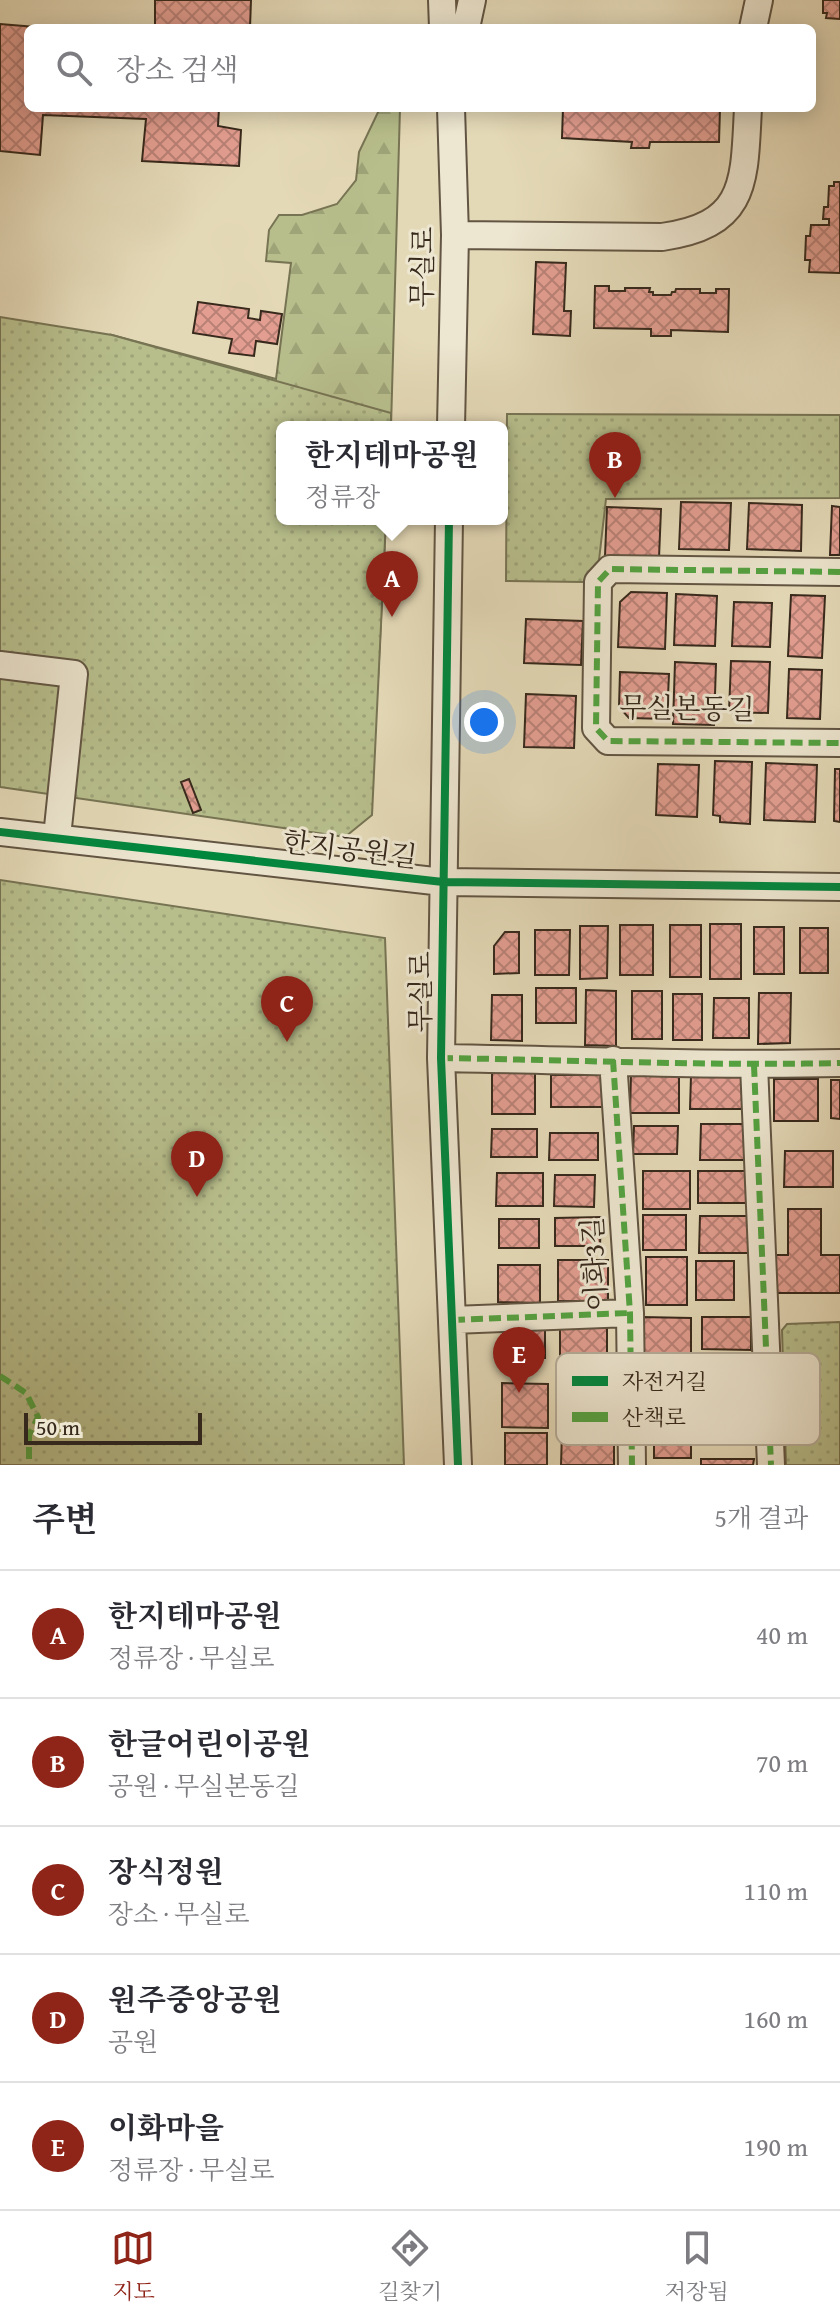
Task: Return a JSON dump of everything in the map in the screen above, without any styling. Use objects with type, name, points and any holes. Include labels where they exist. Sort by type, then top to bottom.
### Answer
[{"type":"street","points":[[753,24],[759,0]]},
{"type":"street","name":"무실로","points":[[451,112],[455,235],[451,421]]},
{"type":"street","points":[[455,235],[662,237],[690,233],[717,218],[740,189],[748,112]]},
{"type":"street","name":"무실로","points":[[449,525],[441,1058],[458,1465]]},
{"type":"street","name":"무실본동길","points":[[840,572],[610,569],[598,582],[596,728],[608,741],[840,743]]},
{"type":"street","points":[[0,665],[74,674],[57,837]]},
{"type":"street","name":"한지공원길","points":[[0,832],[443,882],[840,887]]},
{"type":"street","points":[[441,1058],[754,1065],[840,1063]]},
{"type":"street","name":"이화3길","points":[[613,1060],[631,1353]]},
{"type":"street","points":[[754,1065],[766,1353]]},
{"type":"street","points":[[453,1320],[630,1313]]},
{"type":"street","name":"이화3길","points":[[632,1445],[632,1465]]},
{"type":"street","points":[[770,1445],[771,1465]]},
{"type":"green space","points":[[378,112],[400,112],[391,421],[276,421],[276,525],[386,525],[378,680],[112,335],[276,379],[291,263],[266,261],[269,230],[279,215],[302,215],[337,204],[356,180],[359,152]]},
{"type":"green space","points":[[0,317],[112,335],[391,413],[391,421],[276,421],[276,525],[386,525],[372,815],[345,837],[0,787]]},
{"type":"green space","points":[[507,414],[840,415],[840,498],[606,499],[598,569],[583,582],[506,581]]},
{"type":"green space","points":[[0,880],[385,938],[404,1465],[0,1465]]},
{"type":"green space","points":[[840,1322],[840,1465],[786,1465],[785,1445],[820,1445],[820,1353],[783,1353],[782,1330],[787,1324]]},
{"type":"building","points":[[155,0],[251,0],[250,24],[155,24]]},
{"type":"building","points":[[823,0],[840,0],[840,19],[826,18]]},
{"type":"building","points":[[0,24],[24,26],[24,112],[219,112],[218,126],[241,130],[239,166],[142,161],[146,119],[43,115],[40,155],[0,151]]},
{"type":"building","points":[[563,112],[720,112],[719,142],[650,142],[649,148],[631,148],[632,142],[562,138]]},
{"type":"building","points":[[834,182],[840,182],[840,273],[809,272],[810,260],[805,260],[806,236],[810,236],[811,225],[829,225],[829,219],[823,219],[824,207],[828,207],[829,186],[834,186]]},
{"type":"building","points":[[536,262],[566,263],[564,311],[571,311],[570,336],[533,334]]},
{"type":"building","points":[[595,286],[609,286],[609,291],[650,288],[649,292],[653,295],[671,295],[676,289],[716,293],[716,289],[729,289],[728,332],[671,330],[671,336],[651,336],[651,329],[594,328]]},
{"type":"building","points":[[198,302],[249,309],[248,318],[260,320],[261,311],[282,314],[277,344],[256,341],[254,356],[229,353],[232,339],[193,333]]},
{"type":"building","points":[[681,502],[731,503],[729,550],[679,549]]},
{"type":"building","points":[[749,503],[802,505],[801,551],[747,549]]},
{"type":"building","points":[[832,506],[840,507],[840,555],[830,555]]},
{"type":"building","points":[[607,507],[661,509],[659,558],[605,556]]},
{"type":"building","points":[[631,592],[667,593],[665,649],[618,647],[620,602]]},
{"type":"building","points":[[676,594],[717,596],[715,646],[674,645]]},
{"type":"building","points":[[791,595],[825,596],[822,658],[788,656]]},
{"type":"building","points":[[734,602],[772,603],[770,647],[732,646]]},
{"type":"building","points":[[526,619],[583,621],[581,665],[524,663]]},
{"type":"building","points":[[731,661],[770,662],[768,713],[729,712]]},
{"type":"building","points":[[675,662],[716,664],[714,725],[673,724]]},
{"type":"building","points":[[789,669],[822,670],[820,719],[787,718]]},
{"type":"building","points":[[620,672],[669,674],[667,719],[629,718],[619,707]]},
{"type":"building","points":[[526,694],[576,696],[574,748],[524,747]]},
{"type":"building","points":[[715,761],[752,762],[750,824],[720,822],[720,816],[713,815]]},
{"type":"building","points":[[766,763],[817,765],[815,822],[764,820]]},
{"type":"building","points":[[658,764],[699,765],[697,817],[656,815]]},
{"type":"building","points":[[835,769],[840,769],[840,822],[834,821]]},
{"type":"building","points":[[189,779],[201,810],[193,813],[181,782]]},
{"type":"building","points":[[710,924],[741,924],[741,979],[710,979]]},
{"type":"building","points":[[620,925],[653,925],[653,975],[620,975]]},
{"type":"building","points":[[670,925],[701,925],[701,977],[670,977]]},
{"type":"building","points":[[580,926],[608,926],[607,978],[580,979]]},
{"type":"building","points":[[754,927],[784,927],[784,974],[754,974]]},
{"type":"building","points":[[800,928],[828,928],[828,973],[800,973]]},
{"type":"building","points":[[535,930],[570,930],[569,975],[535,975]]},
{"type":"building","points":[[505,932],[519,932],[519,973],[494,974],[494,946]]},
{"type":"building","points":[[536,988],[576,988],[576,1023],[536,1023]]},
{"type":"building","points":[[586,990],[616,991],[616,1046],[585,1045]]},
{"type":"building","points":[[632,991],[662,991],[662,1039],[632,1039]]},
{"type":"building","points":[[759,993],[791,993],[790,1043],[758,1044]]},
{"type":"building","points":[[673,994],[702,994],[702,1040],[673,1040]]},
{"type":"building","points":[[492,995],[522,995],[522,1041],[491,1040]]},
{"type":"building","points":[[714,998],[749,998],[749,1038],[713,1038]]},
{"type":"building","points":[[492,1072],[535,1072],[535,1114],[492,1114]]},
{"type":"building","points":[[631,1074],[679,1074],[679,1113],[630,1113]]},
{"type":"building","points":[[551,1075],[607,1075],[607,1107],[551,1107]]},
{"type":"building","points":[[691,1076],[743,1076],[743,1109],[690,1109]]},
{"type":"building","points":[[774,1079],[818,1079],[818,1121],[774,1121]]},
{"type":"building","points":[[831,1080],[840,1080],[840,1119],[831,1118]]},
{"type":"building","points":[[701,1124],[747,1124],[746,1160],[700,1160]]},
{"type":"building","points":[[634,1126],[678,1126],[677,1154],[633,1154]]},
{"type":"building","points":[[492,1129],[537,1129],[537,1157],[491,1157]]},
{"type":"building","points":[[550,1133],[598,1133],[598,1160],[549,1160]]},
{"type":"building","points":[[785,1151],[833,1151],[833,1187],[784,1187]]},
{"type":"building","points":[[643,1171],[690,1171],[690,1209],[643,1209]]},
{"type":"building","points":[[698,1171],[747,1171],[747,1203],[698,1203]]},
{"type":"building","points":[[497,1173],[543,1173],[543,1206],[496,1206]]},
{"type":"building","points":[[555,1175],[595,1175],[594,1207],[554,1206]]},
{"type":"building","points":[[788,1209],[821,1209],[821,1255],[840,1255],[840,1293],[774,1293],[774,1255],[788,1255]]},
{"type":"building","points":[[643,1215],[686,1215],[686,1250],[643,1250]]},
{"type":"building","points":[[700,1216],[749,1216],[748,1253],[699,1253]]},
{"type":"building","points":[[601,1217],[600,1246],[555,1246],[555,1218]]},
{"type":"building","points":[[499,1219],[539,1219],[539,1248],[499,1248]]},
{"type":"building","points":[[646,1257],[687,1257],[687,1305],[646,1305]]},
{"type":"building","points":[[558,1260],[608,1260],[608,1301],[558,1301]]},
{"type":"building","points":[[696,1261],[734,1261],[734,1300],[696,1300]]},
{"type":"building","points":[[498,1265],[540,1265],[540,1303],[498,1302]]},
{"type":"building","points":[[642,1317],[691,1318],[691,1353],[642,1353]]},
{"type":"building","points":[[702,1317],[751,1317],[751,1350],[702,1349]]},
{"type":"building","points":[[560,1319],[607,1319],[607,1353],[560,1353]]},
{"type":"building","points":[[503,1325],[545,1325],[545,1358],[503,1358]]},
{"type":"building","points":[[502,1383],[548,1384],[548,1428],[502,1427]]},
{"type":"building","points":[[505,1433],[547,1433],[547,1465],[505,1465]]},
{"type":"building","points":[[562,1445],[614,1445],[614,1465],[561,1465]]},
{"type":"building","points":[[654,1445],[691,1445],[691,1458],[654,1458]]},
{"type":"building","points":[[701,1459],[754,1459],[753,1465],[701,1465]]},
{"type":"marked path","points":[[840,572],[610,569],[598,582],[596,728],[608,741],[840,743]]},
{"type":"marked path","points":[[441,1058],[840,1063]]},
{"type":"marked path","points":[[613,1060],[631,1353]]},
{"type":"marked path","points":[[754,1065],[766,1353]]},
{"type":"marked path","points":[[453,1320],[630,1313]]},
{"type":"marked path","points":[[0,1376],[26,1393],[38,1417],[29,1435],[29,1465]]},
{"type":"marked path","points":[[632,1445],[632,1465]]},
{"type":"marked path","points":[[770,1445],[771,1465]]},
{"type":"cycle path","points":[[449,525],[441,1058],[458,1465]]},
{"type":"cycle path","points":[[0,832],[443,882],[840,887]]},
{"type":"place","name":"한글어린이공원","points":[[615,498]]},
{"type":"place","name":"한지테마공원","points":[[392,617]]},
{"type":"place","name":"장식정원","points":[[287,1042]]},
{"type":"place","name":"원주중앙공원","points":[[197,1197]]},
{"type":"place","name":"이화마을","points":[[519,1393]]}]
